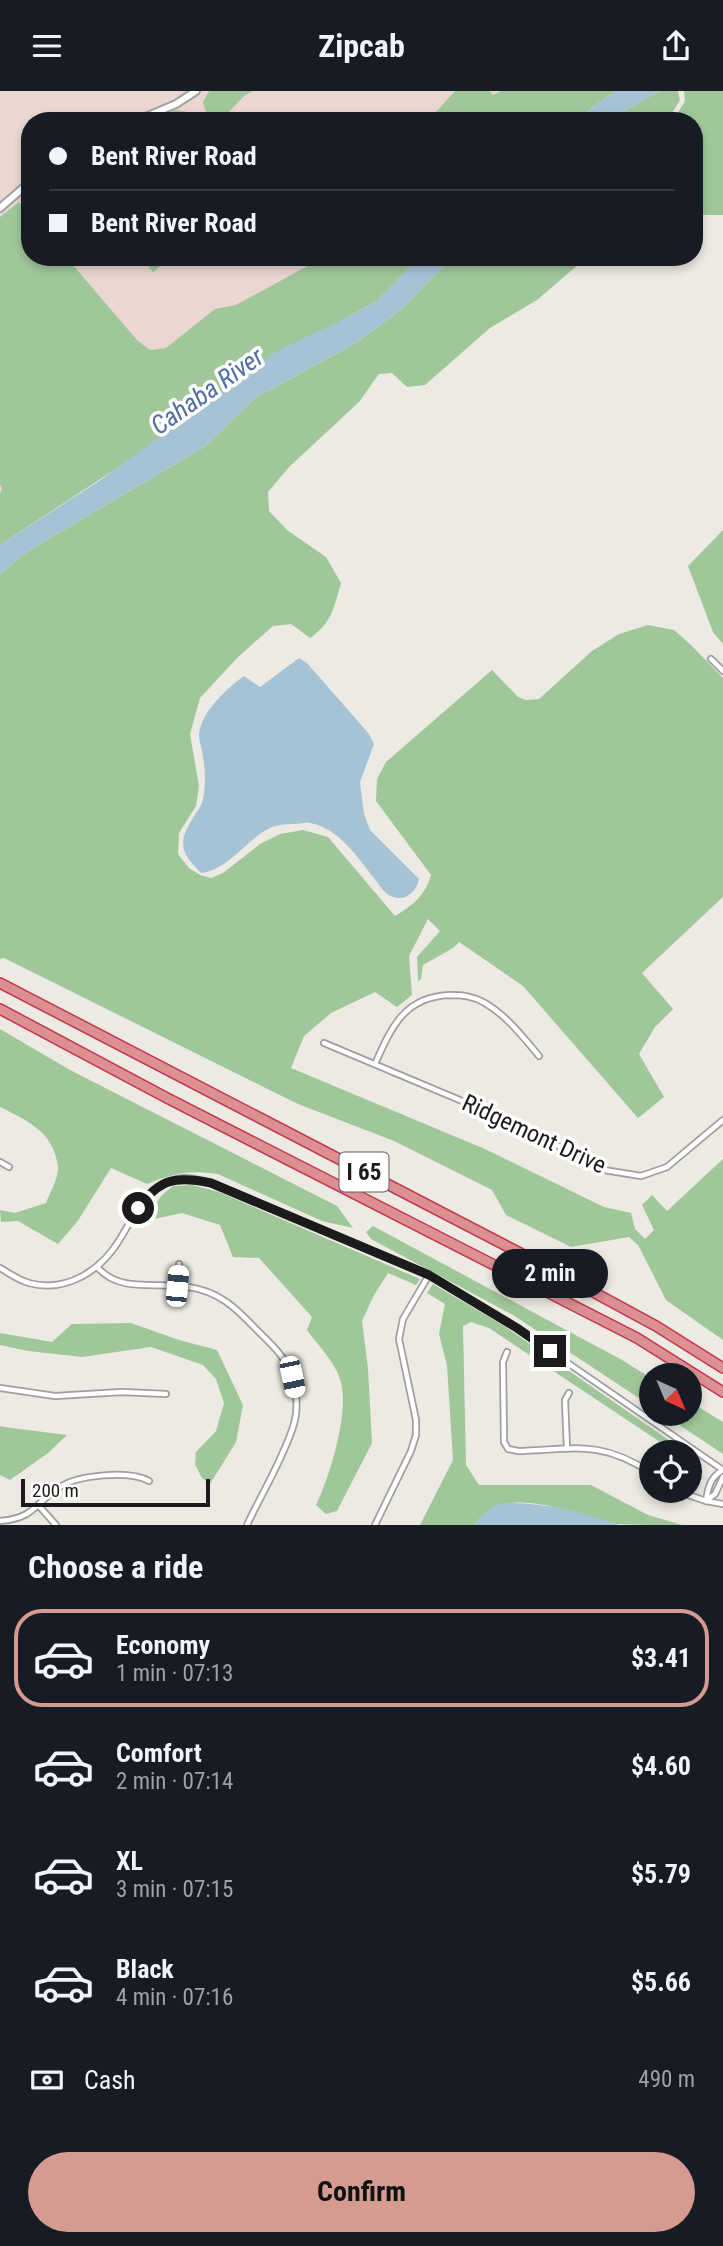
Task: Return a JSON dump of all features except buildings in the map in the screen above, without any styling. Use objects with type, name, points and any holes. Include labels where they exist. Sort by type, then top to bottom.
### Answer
[{"type":"highway","name":"I 65","points":[[0,983],[547,1267],[656,1326],[723,1368]]},
{"type":"highway","name":"I 65","points":[[0,1009],[167,1098],[637,1338],[723,1392]]},
{"type":"street","points":[[157,112],[196,91]]},
{"type":"street","points":[[0,208],[21,190]]},
{"type":"street","points":[[710,659],[723,671]]},
{"type":"street","points":[[375,1064],[398,1018],[414,1003],[439,995],[465,995],[484,1002],[508,1021],[539,1056]]},
{"type":"street","name":"Ridgemont Drive","points":[[324,1043],[512,1122],[604,1170],[641,1176],[667,1167],[723,1120]]},
{"type":"street","points":[[0,1162],[9,1167]]},
{"type":"street","points":[[0,1268],[22,1280],[44,1286],[67,1283],[97,1267],[115,1247],[147,1196],[161,1186],[185,1178],[211,1183],[429,1275],[517,1328],[723,1470],[715,1475],[708,1487],[706,1501]]},
{"type":"street","points":[[177,1286],[178,1264]]},
{"type":"street","points":[[97,1267],[107,1278],[120,1283],[177,1286],[211,1292],[229,1303],[276,1350],[289,1369],[296,1404],[293,1427],[247,1525]]},
{"type":"street","points":[[375,1525],[416,1435],[416,1420],[399,1339],[404,1319],[429,1275]]},
{"type":"street","points":[[507,1352],[503,1362],[503,1429],[508,1450],[588,1448],[612,1452],[639,1466]]},
{"type":"street","points":[[0,1388],[55,1396],[101,1392],[166,1394]]},
{"type":"street","points":[[566,1449],[565,1400],[569,1393]]},
{"type":"street","points":[[0,1521],[22,1516],[39,1506],[56,1490],[76,1480],[133,1475],[149,1481]]},
{"type":"street","points":[[706,1501],[715,1494],[723,1477]]},
{"type":"street","points":[[702,1500],[723,1504]]},
{"type":"street","points":[[39,1506],[55,1525]]},
{"type":"shaded area","points":[[0,91],[575,91],[537,112],[21,112],[21,266],[369,266],[0,519]]},
{"type":"green space","points":[[209,91],[253,91],[229,112],[207,112],[203,102]]},
{"type":"green space","points":[[455,91],[489,91],[493,95],[501,91],[616,91],[586,112],[436,112]]},
{"type":"green space","points":[[659,91],[678,91],[680,100],[673,112],[623,112]]},
{"type":"green space","points":[[684,91],[723,91],[723,215],[703,215],[703,112],[678,112],[685,101]]},
{"type":"green space","points":[[19,202],[21,266],[74,266],[137,340],[150,350],[166,348],[215,309],[236,305],[308,266],[411,266],[377,301],[344,319],[0,545],[0,217]]},
{"type":"green space","points":[[148,266],[161,266],[153,272]]},
{"type":"green space","points":[[443,266],[577,266],[537,300],[490,328],[425,385],[407,387],[392,373],[379,374],[359,402],[289,467],[268,492],[269,511],[287,530],[326,557],[341,583],[331,614],[310,638],[291,624],[273,626],[238,657],[200,698],[190,734],[199,786],[196,806],[179,833],[178,854],[189,868],[211,878],[223,873],[260,844],[280,834],[303,830],[328,837],[395,916],[418,899],[431,875],[376,801],[377,779],[386,762],[492,670],[518,697],[526,700],[539,699],[592,651],[619,634],[648,625],[674,630],[692,646],[723,678],[723,897],[642,973],[673,1009],[655,1027],[639,1054],[664,1097],[638,1118],[523,986],[459,942],[423,965],[421,979],[418,981],[417,957],[440,931],[428,919],[409,956],[412,995],[397,1007],[375,992],[331,1013],[304,1036],[291,1068],[485,1149],[604,1207],[631,1213],[635,1229],[645,1239],[654,1230],[642,1205],[652,1195],[667,1211],[723,1159],[723,1340],[666,1300],[638,1245],[629,1237],[571,1247],[506,1215],[492,1190],[394,1141],[298,1104],[4,958],[0,959],[0,574],[28,551],[204,447],[255,398],[356,343],[402,309]]},
{"type":"green space","points":[[723,530],[723,644],[713,632],[688,566]]},
{"type":"green space","points":[[0,1029],[70,1070],[337,1206],[353,1228],[322,1221],[218,1174],[182,1173],[147,1184],[111,1168],[77,1222],[58,1244],[18,1221],[1,1222],[0,1210],[15,1213],[46,1203],[56,1180],[58,1167],[56,1155],[45,1136],[30,1123],[0,1107]]},
{"type":"green space","points":[[192,1185],[219,1192],[420,1279],[416,1285],[388,1273],[362,1321],[372,1443],[337,1511],[326,1514],[316,1505],[338,1440],[343,1403],[342,1387],[332,1362],[307,1330],[312,1317],[259,1258],[233,1257],[220,1225],[182,1213],[144,1221],[162,1195],[173,1186]]},
{"type":"green space","points":[[373,1226],[622,1360],[639,1371],[639,1398],[513,1315],[371,1239],[366,1232]]},
{"type":"green space","points":[[433,1284],[501,1324],[639,1419],[639,1426],[649,1426],[669,1440],[657,1440],[489,1328],[471,1322],[463,1326],[466,1465],[479,1485],[591,1485],[648,1515],[682,1525],[616,1524],[555,1507],[507,1503],[486,1512],[474,1525],[420,1525],[453,1460],[447,1365],[439,1334],[445,1304],[427,1293]]},
{"type":"green space","points":[[131,1323],[217,1350],[243,1405],[236,1442],[210,1484],[202,1478],[195,1464],[196,1452],[216,1431],[224,1403],[216,1379],[203,1365],[151,1347],[82,1357],[0,1345],[0,1333],[52,1342],[72,1324]]},
{"type":"green space","points":[[702,1409],[723,1422],[723,1454],[681,1426],[702,1426]]},
{"type":"green space","points":[[0,1426],[67,1435],[48,1453],[10,1480],[0,1475]]},
{"type":"water","points":[[616,91],[659,91],[623,112],[586,112]]},
{"type":"water","points":[[411,266],[443,266],[402,309],[356,343],[255,398],[204,447],[28,551],[0,574],[0,545],[102,479],[275,352],[377,301]]},
{"type":"water","points":[[299,658],[307,663],[369,734],[374,744],[360,782],[364,814],[370,830],[419,879],[408,896],[398,898],[387,894],[339,837],[310,823],[271,828],[211,871],[201,873],[185,853],[185,834],[204,794],[204,767],[199,735],[204,718],[223,694],[244,676],[260,687]]},
{"type":"water","points":[[505,1503],[563,1509],[619,1525],[474,1525],[491,1507]]},
{"type":"route","points":[[138,1208],[147,1196],[168,1182],[185,1178],[211,1183],[429,1275],[550,1351]]},
{"type":"water label","name":"Cahaba River","points":[[207,391]]}]
